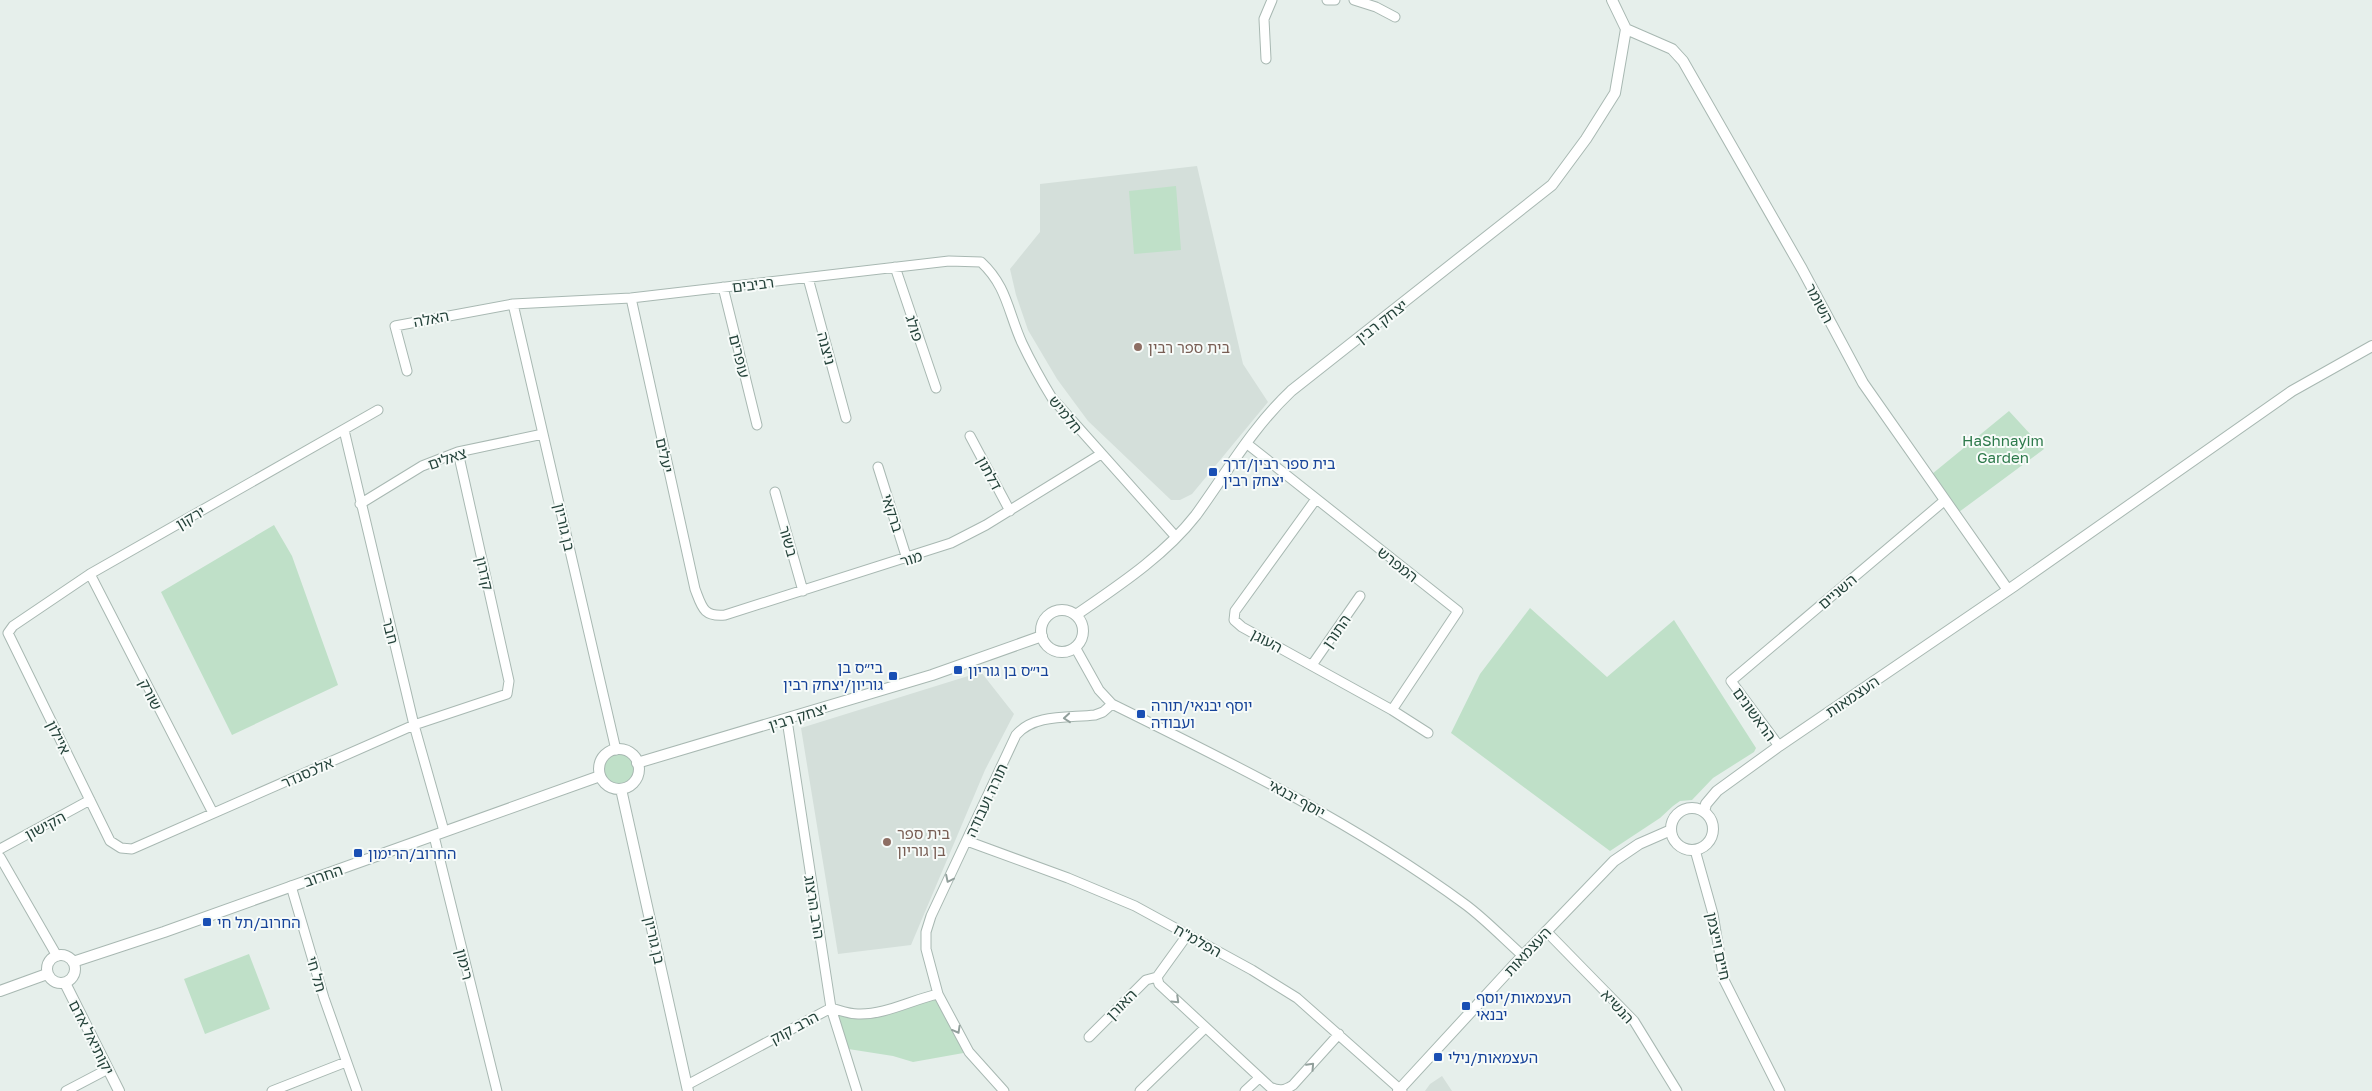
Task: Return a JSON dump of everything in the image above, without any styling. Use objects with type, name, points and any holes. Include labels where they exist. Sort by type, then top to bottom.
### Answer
[{"type":"street","points":[[1266,59],[1264,20],[1272,0]]},
{"type":"street","points":[[1327,0],[1335,0]]},
{"type":"street","points":[[1354,0],[1376,6],[1394,17]]},
{"type":"street","points":[[1612,0],[1626,29]]},
{"type":"street","name":"יצחק רבין","points":[[1076,615],[1123,583],[1176,537],[1195,515],[1267,414],[1291,391],[1552,185],[1586,139],[1615,93],[1626,29]]},
{"type":"street","name":"השומר","points":[[1626,29],[1672,49],[1683,61],[1802,269],[1863,382],[1944,501],[2008,590]]},
{"type":"street","name":"רביבים","points":[[513,304],[631,298],[970,260],[980,262],[989,269]]},
{"type":"street","name":"פולג","points":[[895,268],[936,388]]},
{"type":"street","name":"חלמיש","points":[[989,269],[1003,290],[1022,344],[1039,378],[1052,398],[1176,537]]},
{"type":"street","name":"ניצנה","points":[[808,278],[846,418]]},
{"type":"street","name":"עופרים","points":[[723,288],[757,425]]},
{"type":"street","name":"יעלים","points":[[631,298],[695,589],[703,610]]},
{"type":"street","name":"האלה","points":[[407,371],[395,326],[513,304]]},
{"type":"street","name":"בן גוריון","points":[[513,304],[616,750]]},
{"type":"street","name":"העצמאות","points":[[1704,812],[1706,804],[1717,791],[1778,746],[2008,590],[2292,391],[2372,346]]},
{"type":"street","name":"ירקון","points":[[8,633],[13,626],[90,574],[378,410]]},
{"type":"street","name":"חבר","points":[[344,430],[360,504],[414,724],[444,831]]},
{"type":"street","name":"צאלים","points":[[360,504],[422,466],[458,452],[543,434]]},
{"type":"street","name":"דלתון","points":[[970,436],[1010,511]]},
{"type":"street","name":"המפרש","points":[[1246,443],[1458,611],[1392,710]]},
{"type":"street","name":"קדרון","points":[[458,452],[509,681],[507,694]]},
{"type":"street","name":"מור","points":[[703,610],[712,616],[725,615],[951,544],[1010,511],[1101,454]]},
{"type":"street","name":"ברקאי","points":[[878,468],[908,559]]},
{"type":"street","name":"בשור","points":[[775,492],[803,591]]},
{"type":"street","name":"העוגן","points":[[1316,499],[1235,611],[1234,620],[1242,627],[1392,710],[1428,733]]},
{"type":"street","name":"השניים","points":[[1731,681],[1944,501]]},
{"type":"street","name":"שורק","points":[[90,574],[213,813]]},
{"type":"street","name":"התורן","points":[[1312,665],[1360,596]]},
{"type":"street","points":[[1062,610],[1076,615],[1083,631],[1079,643],[1069,651],[1055,651],[1049,648],[1042,636],[1043,621],[1048,615],[1062,610]]},
{"type":"street","name":"איילון","points":[[8,633],[110,841]]},
{"type":"street","name":"יצחק רבין","points":[[637,763],[787,720],[932,675],[1042,636]]},
{"type":"street","name":"יוסף יבנאי","points":[[1075,647],[1099,690],[1112,704],[1281,788],[1336,820],[1467,906],[1523,956]]},
{"type":"street","name":"הראשונים","points":[[1731,681],[1778,746]]},
{"type":"street","name":"אלכסנדר","points":[[110,841],[121,848],[132,849],[414,724],[507,694]]},
{"type":"street","name":"תורה ועבודה","points":[[1004,1091],[969,1052],[938,994],[926,949],[926,932],[931,916],[1016,736],[1022,727],[1034,721],[1094,715],[1103,712],[1112,704]]},
{"type":"street","name":"הרב הרצוג","points":[[787,720],[830,1008],[857,1091]]},
{"type":"street","points":[[616,750],[629,752],[637,763],[638,770],[633,782],[621,789],[611,788],[600,776],[600,762],[609,752],[616,750]]},
{"type":"street","name":"החרוב","points":[[73,962],[164,932],[600,776]]},
{"type":"street","name":"בן גוריון","points":[[621,789],[688,1088]]},
{"type":"street","name":"הקישון","points":[[0,849],[90,800]]},
{"type":"street","points":[[1685,809],[1698,809],[1704,812],[1712,822],[1713,834],[1706,845],[1695,850],[1681,848],[1672,837],[1671,830],[1675,817],[1685,809]]},
{"type":"street","name":"העצמאות","points":[[1400,1090],[1546,931],[1614,861],[1639,844],[1671,830]]},
{"type":"street","name":"רימון","points":[[434,836],[497,1091]]},
{"type":"street","name":"הפלמ\"ח","points":[[967,841],[1068,878],[1135,906],[1188,934],[1297,998],[1400,1090]]},
{"type":"street","name":"חיים וייצמן","points":[[1695,850],[1713,914],[1724,980],[1780,1091]]},
{"type":"street","points":[[0,856],[56,956]]},
{"type":"street","name":"תל חי","points":[[291,886],[346,1062],[357,1091]]},
{"type":"street","name":"הנשיא","points":[[1546,931],[1634,1021],[1678,1091]]},
{"type":"street","name":"האורן","points":[[1088,1037],[1146,980],[1157,978],[1188,934]]},
{"type":"street","points":[[56,956],[68,957],[73,962],[74,976],[65,983],[54,982],[47,974],[48,963],[56,956]]},
{"type":"street","points":[[0,991],[47,974]]},
{"type":"street","points":[[1157,978],[1159,984],[1258,1079],[1277,1091],[1285,1090],[1293,1085],[1339,1034]]},
{"type":"street","name":"יקותיאל אדם","points":[[65,983],[119,1091]]},
{"type":"street","name":"הרב קוק","points":[[688,1088],[830,1008],[856,1014],[876,1013],[916,999],[938,994]]},
{"type":"street","points":[[1140,1091],[1205,1028]]},
{"type":"street","points":[[272,1091],[346,1062]]},
{"type":"street","points":[[66,1091],[108,1069]]},
{"type":"street","points":[[1245,1091],[1258,1079]]},
{"type":"shaded area","name":"בית ספר רבין","points":[[1197,166],[1243,364],[1268,402],[1192,494],[1180,500],[1171,500],[1088,421],[1057,379],[1028,330],[1016,295],[1010,269],[1040,232],[1040,184]]},
{"type":"shaded area","name":"בית ספר בן גוריון","points":[[981,672],[1014,714],[985,770],[911,945],[838,954],[801,728]]},
{"type":"shaded area","points":[[1442,1076],[1452,1091],[1425,1091],[1430,1084]]},
{"type":"green space","points":[[1176,186],[1181,250],[1134,254],[1129,191]]},
{"type":"green space","name":"HaShnayim Garden","points":[[2009,411],[2044,449],[1959,512],[1932,474]]},
{"type":"green space","points":[[274,525],[292,556],[338,685],[232,735],[161,592]]},
{"type":"green space","points":[[1530,608],[1607,677],[1674,620],[1756,748],[1754,752],[1713,778],[1692,800],[1680,801],[1660,818],[1610,851],[1451,733],[1480,674]]},
{"type":"green space","points":[[619,754],[630,758],[634,769],[630,780],[619,784],[608,780],[604,769],[608,758]]},
{"type":"green space","points":[[249,954],[270,1009],[205,1034],[184,979]]},
{"type":"green space","points":[[938,994],[969,1052],[913,1062],[893,1056],[842,1048],[831,1008],[856,1014]]},
{"type":"place","name":"בית ספר רבין","points":[[1138,347]]},
{"type":"place","name":"בית ספר רבין/דרך יצחק רבין","points":[[1213,472]]},
{"type":"place","name":"בי״ס בן גוריון","points":[[958,670]]},
{"type":"place","name":"בי״ס בן גוריון/יצחק רבין","points":[[893,676]]},
{"type":"place","name":"יוסף יבנאי/תורה ועבודה","points":[[1141,714]]},
{"type":"place","name":"בית ספר בן גוריון","points":[[887,842]]},
{"type":"place","name":"החרוב/הרימון","points":[[358,853]]},
{"type":"place","name":"החרוב/תל חי","points":[[207,922]]},
{"type":"place","name":"העצמאות/יוסף יבנאי","points":[[1466,1006]]},
{"type":"place","name":"העצמאות/נילי","points":[[1438,1057]]}]
